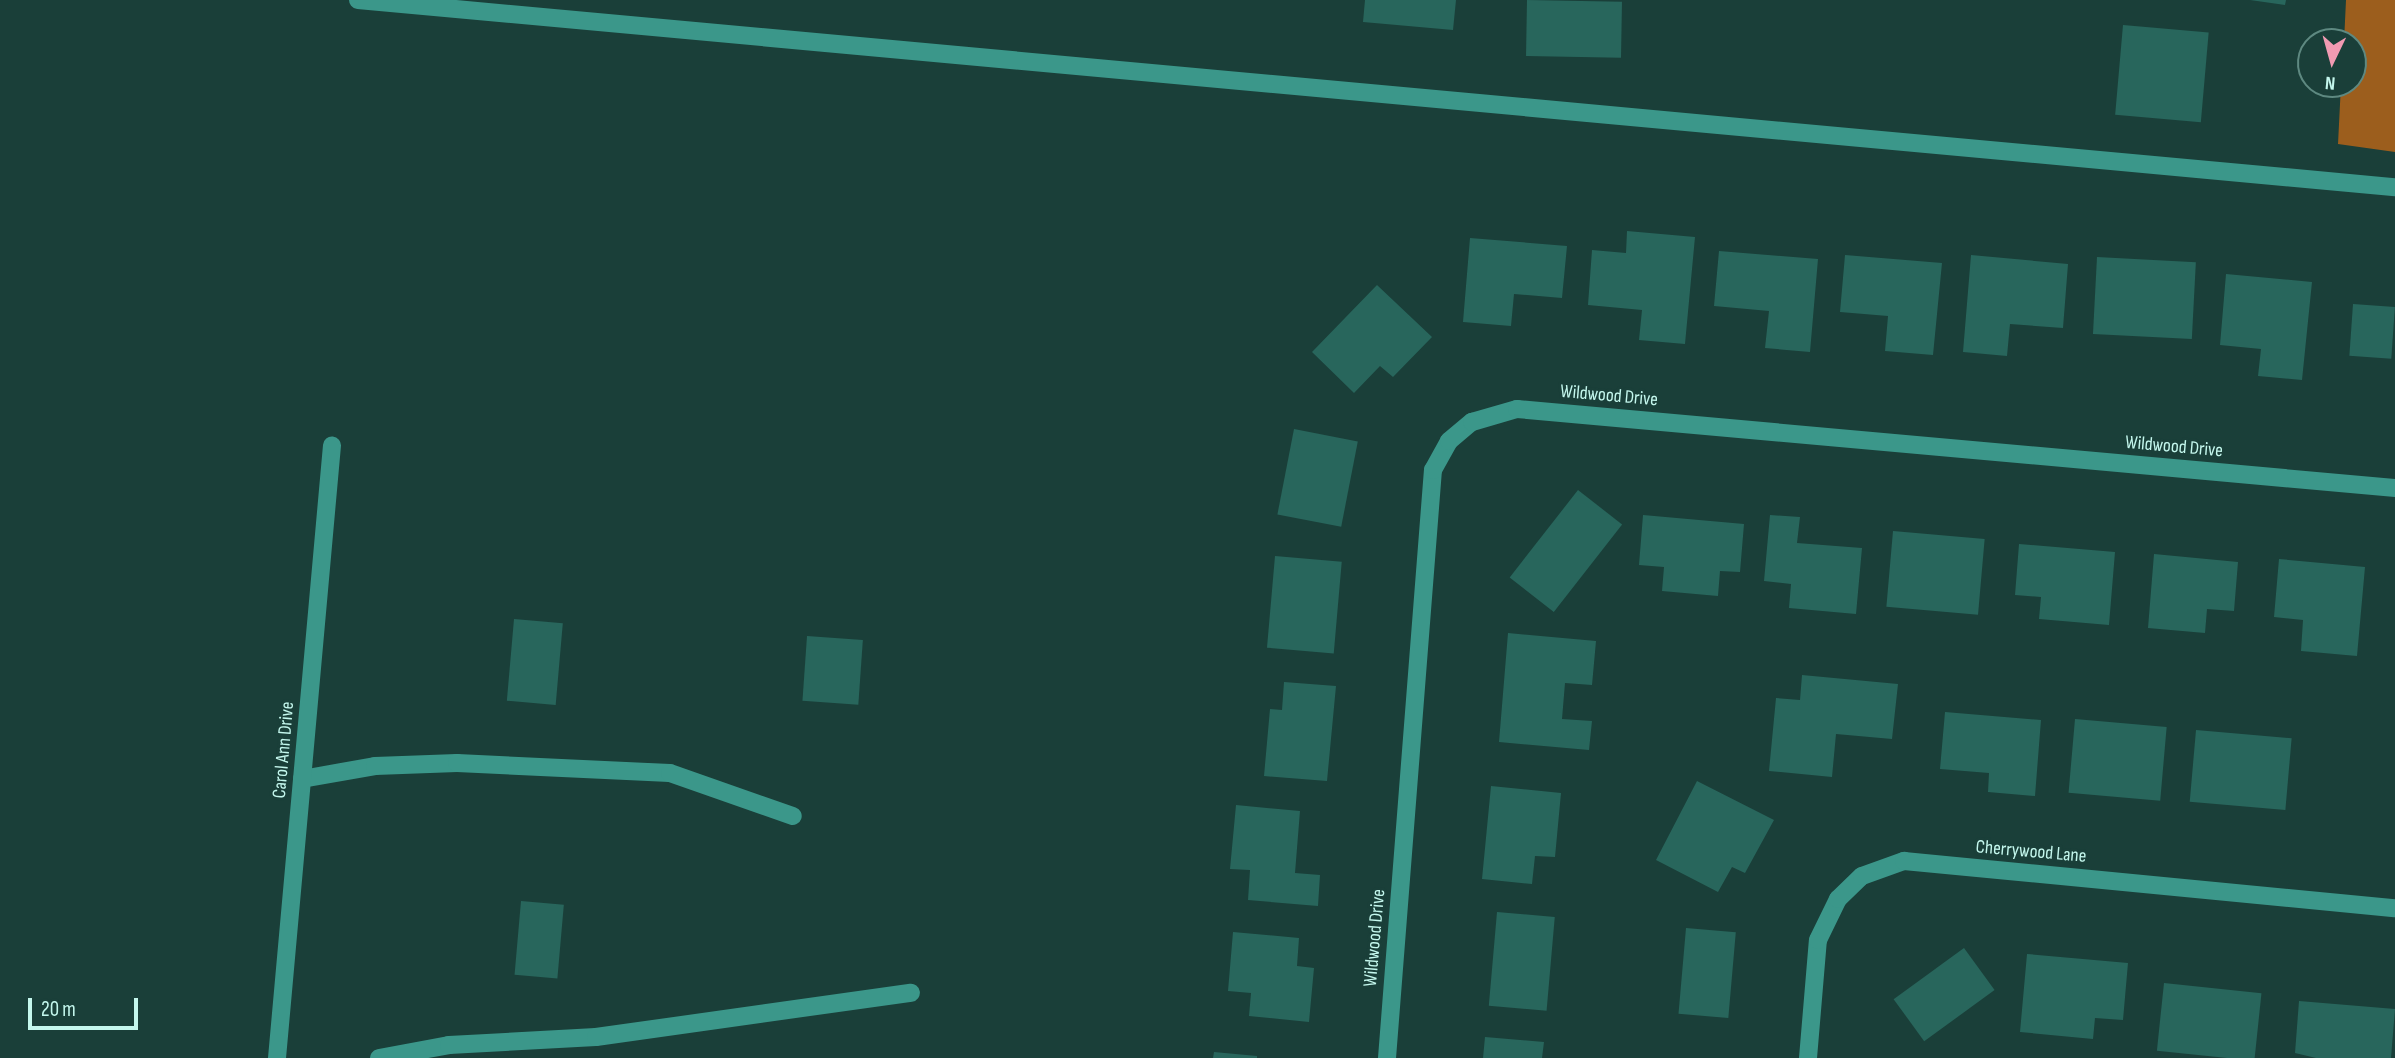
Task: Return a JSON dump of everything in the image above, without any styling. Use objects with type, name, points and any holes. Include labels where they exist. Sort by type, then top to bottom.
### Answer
[{"type":"street","points":[[358,0],[2395,187]]},
{"type":"street","name":"Wildwood Drive","points":[[1387,1058],[1433,470],[1449,441],[1472,422],[1517,409],[2395,488]]},
{"type":"street","name":"Carol Ann Drive","points":[[277,1058],[332,445]]},
{"type":"street","points":[[302,779],[375,766],[457,763],[644,771],[670,773],[793,816]]},
{"type":"street","name":"Cherrywood Lane","points":[[1808,1058],[1818,940],[1833,909],[1862,876],[1904,861],[2395,908]]},
{"type":"street","points":[[379,1058],[449,1045],[596,1037],[911,993]]},
{"type":"shaded area","points":[[2346,0],[2395,0],[2395,152],[2338,144],[2340,98],[2367,98],[2367,28],[2345,28]]},
{"type":"building","points":[[1365,0],[1456,0],[1453,30],[1363,22]]},
{"type":"building","points":[[1527,0],[1622,2],[1621,58],[1526,56]]},
{"type":"building","points":[[2250,0],[2286,0],[2285,5]]},
{"type":"building","points":[[2123,25],[2209,32],[2201,122],[2115,115]]},
{"type":"building","points":[[1627,231],[1695,237],[1685,344],[1639,340],[1642,310],[1588,305],[1592,250],[1626,253]]},
{"type":"building","points":[[1470,238],[1567,246],[1562,298],[1514,294],[1511,326],[1463,322]]},
{"type":"building","points":[[1719,251],[1818,259],[1810,352],[1765,348],[1769,311],[1714,306]]},
{"type":"building","points":[[1845,255],[1942,263],[1933,355],[1885,351],[1888,316],[1840,312]]},
{"type":"building","points":[[1971,255],[2068,264],[2063,328],[2010,324],[2007,356],[1963,352]]},
{"type":"building","points":[[2097,257],[2196,262],[2192,339],[2093,334]]},
{"type":"building","points":[[2226,274],[2312,282],[2302,380],[2258,376],[2261,349],[2220,345]]},
{"type":"building","points":[[1377,285],[1432,337],[1393,377],[1380,366],[1354,393],[1312,352]]},
{"type":"building","points":[[2353,304],[2395,307],[2391,359],[2349,356]]},
{"type":"building","points":[[1294,429],[1358,441],[1341,527],[1277,514]]},
{"type":"building","points":[[1578,490],[1622,524],[1554,612],[1510,577]]},
{"type":"building","points":[[1643,515],[1744,524],[1740,572],[1720,571],[1718,596],[1662,591],[1664,567],[1639,565]]},
{"type":"building","points":[[1770,515],[1800,517],[1797,543],[1862,548],[1856,614],[1789,608],[1791,584],[1764,581]]},
{"type":"building","points":[[1893,531],[1985,539],[1978,615],[1886,607]]},
{"type":"building","points":[[2019,544],[2115,552],[2109,625],[2039,619],[2041,597],[2015,595]]},
{"type":"building","points":[[2154,554],[2238,562],[2234,611],[2207,609],[2205,633],[2148,628]]},
{"type":"building","points":[[1275,556],[1342,562],[1334,653],[1267,648]]},
{"type":"building","points":[[2279,559],[2365,567],[2357,656],[2301,651],[2303,620],[2274,617]]},
{"type":"building","points":[[514,619],[563,623],[556,705],[507,701]]},
{"type":"building","points":[[1508,633],[1596,641],[1592,685],[1565,683],[1562,719],[1592,721],[1589,750],[1499,742]]},
{"type":"building","points":[[807,636],[863,640],[858,705],[802,701]]},
{"type":"building","points":[[1802,675],[1898,684],[1892,739],[1836,734],[1832,777],[1769,771],[1776,698],[1800,700]]},
{"type":"building","points":[[1284,682],[1336,686],[1327,781],[1264,776],[1270,709],[1282,710]]},
{"type":"building","points":[[1945,712],[2041,720],[2035,796],[1988,792],[1989,773],[1940,769]]},
{"type":"building","points":[[2075,719],[2167,727],[2160,801],[2069,793]]},
{"type":"building","points":[[2196,730],[2292,738],[2285,810],[2190,802]]},
{"type":"building","points":[[1697,781],[1774,820],[1745,873],[1732,867],[1718,892],[1656,860]]},
{"type":"building","points":[[1491,786],[1561,793],[1555,857],[1535,856],[1532,884],[1482,879]]},
{"type":"building","points":[[1236,805],[1300,811],[1295,873],[1320,875],[1318,906],[1248,900],[1250,870],[1230,869]]},
{"type":"building","points":[[521,901],[564,905],[557,978],[515,975]]},
{"type":"building","points":[[1497,912],[1555,917],[1547,1011],[1489,1006]]},
{"type":"building","points":[[1686,928],[1736,932],[1728,1018],[1679,1014]]},
{"type":"building","points":[[1233,932],[1299,938],[1297,966],[1314,968],[1309,1022],[1249,1016],[1251,993],[1228,991]]},
{"type":"building","points":[[1964,948],[1995,990],[1924,1041],[1894,999]]},
{"type":"building","points":[[2027,954],[2128,963],[2123,1020],[2095,1018],[2093,1039],[2020,1032]]},
{"type":"building","points":[[2164,983],[2261,993],[2255,1058],[2157,1051]]},
{"type":"building","points":[[2299,1001],[2395,1009],[2391,1058],[2316,1058],[2295,1053]]},
{"type":"building","points":[[1485,1037],[1544,1042],[1542,1058],[1483,1058]]},
{"type":"building","points":[[1214,1052],[1257,1056],[1257,1058],[1213,1058]]}]
